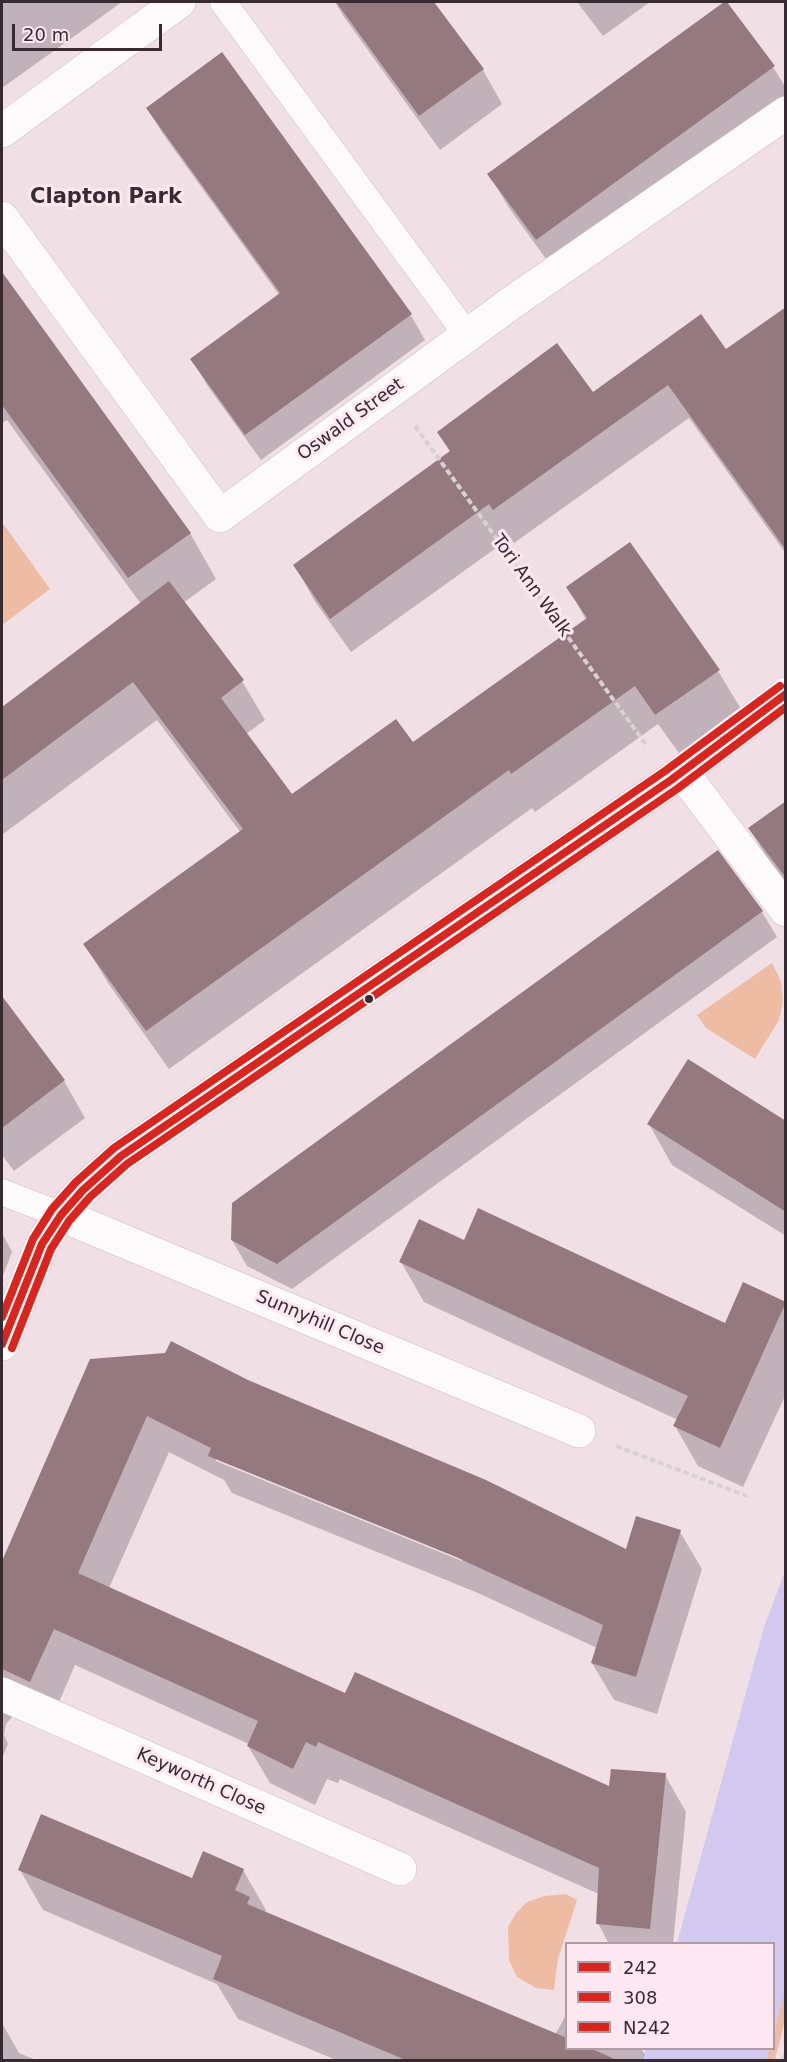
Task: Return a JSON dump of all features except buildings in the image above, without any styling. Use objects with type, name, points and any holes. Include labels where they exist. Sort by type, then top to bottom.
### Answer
[{"type":"street","points":[[2,131],[179,2]]},
{"type":"street","name":"Oswald Street","points":[[2,218],[220,516],[467,335],[786,113]]},
{"type":"street","points":[[2,1344],[42,1244],[61,1215],[83,1190],[121,1156],[677,776],[786,694]]},
{"type":"street","points":[[677,776],[786,910]]},
{"type":"street","name":"Sunnyhill Close","points":[[61,1215],[579,1431]]},
{"type":"street","name":"Keyworth Close","points":[[2,1694],[400,1869]]},
{"type":"lane","points":[[224,2],[467,335]]},
{"type":"lane","points":[[2,1192],[61,1215]]},
{"type":"path","name":"Tori Ann Walk","points":[[390,392],[677,776]]},
{"type":"path","points":[[579,1431],[747,1496]]},
{"type":"path","points":[[783,2061],[786,2052]]},
{"type":"shaded area","points":[[2,522],[50,589],[2,625]]},
{"type":"shaded area","points":[[772,963],[781,981],[783,1001],[779,1020],[755,1059],[706,1028],[697,1015]]},
{"type":"shaded area","points":[[785,1571],[786,1986],[775,2028],[775,1942],[677,1942],[764,1627]]},
{"type":"shaded area","points":[[566,1894],[577,1900],[558,1959],[554,1990],[536,1988],[517,1977],[509,1960],[508,1927],[516,1913],[527,1902],[544,1896]]},
{"type":"shaded area","points":[[785,1985],[785,2020],[775,2060],[766,2060],[769,2050],[775,2050],[775,2028]]},
{"type":"shaded area","points":[[645,2050],[769,2050],[766,2060],[642,2060]]},
{"type":"transit line","name":"N242","points":[[2,1317],[33,1239],[52,1209],[76,1182],[114,1148],[665,771],[780,686]]},
{"type":"transit line","name":"242","points":[[2,1344],[42,1244],[61,1215],[83,1190],[121,1156],[671,780],[786,694]]},
{"type":"transit line","name":"308","points":[[12,1348],[51,1249],[69,1221],[90,1197],[127,1164],[677,789],[786,707]]},
{"type":"district","name":"Clapton Park","points":[[106,198]]}]
